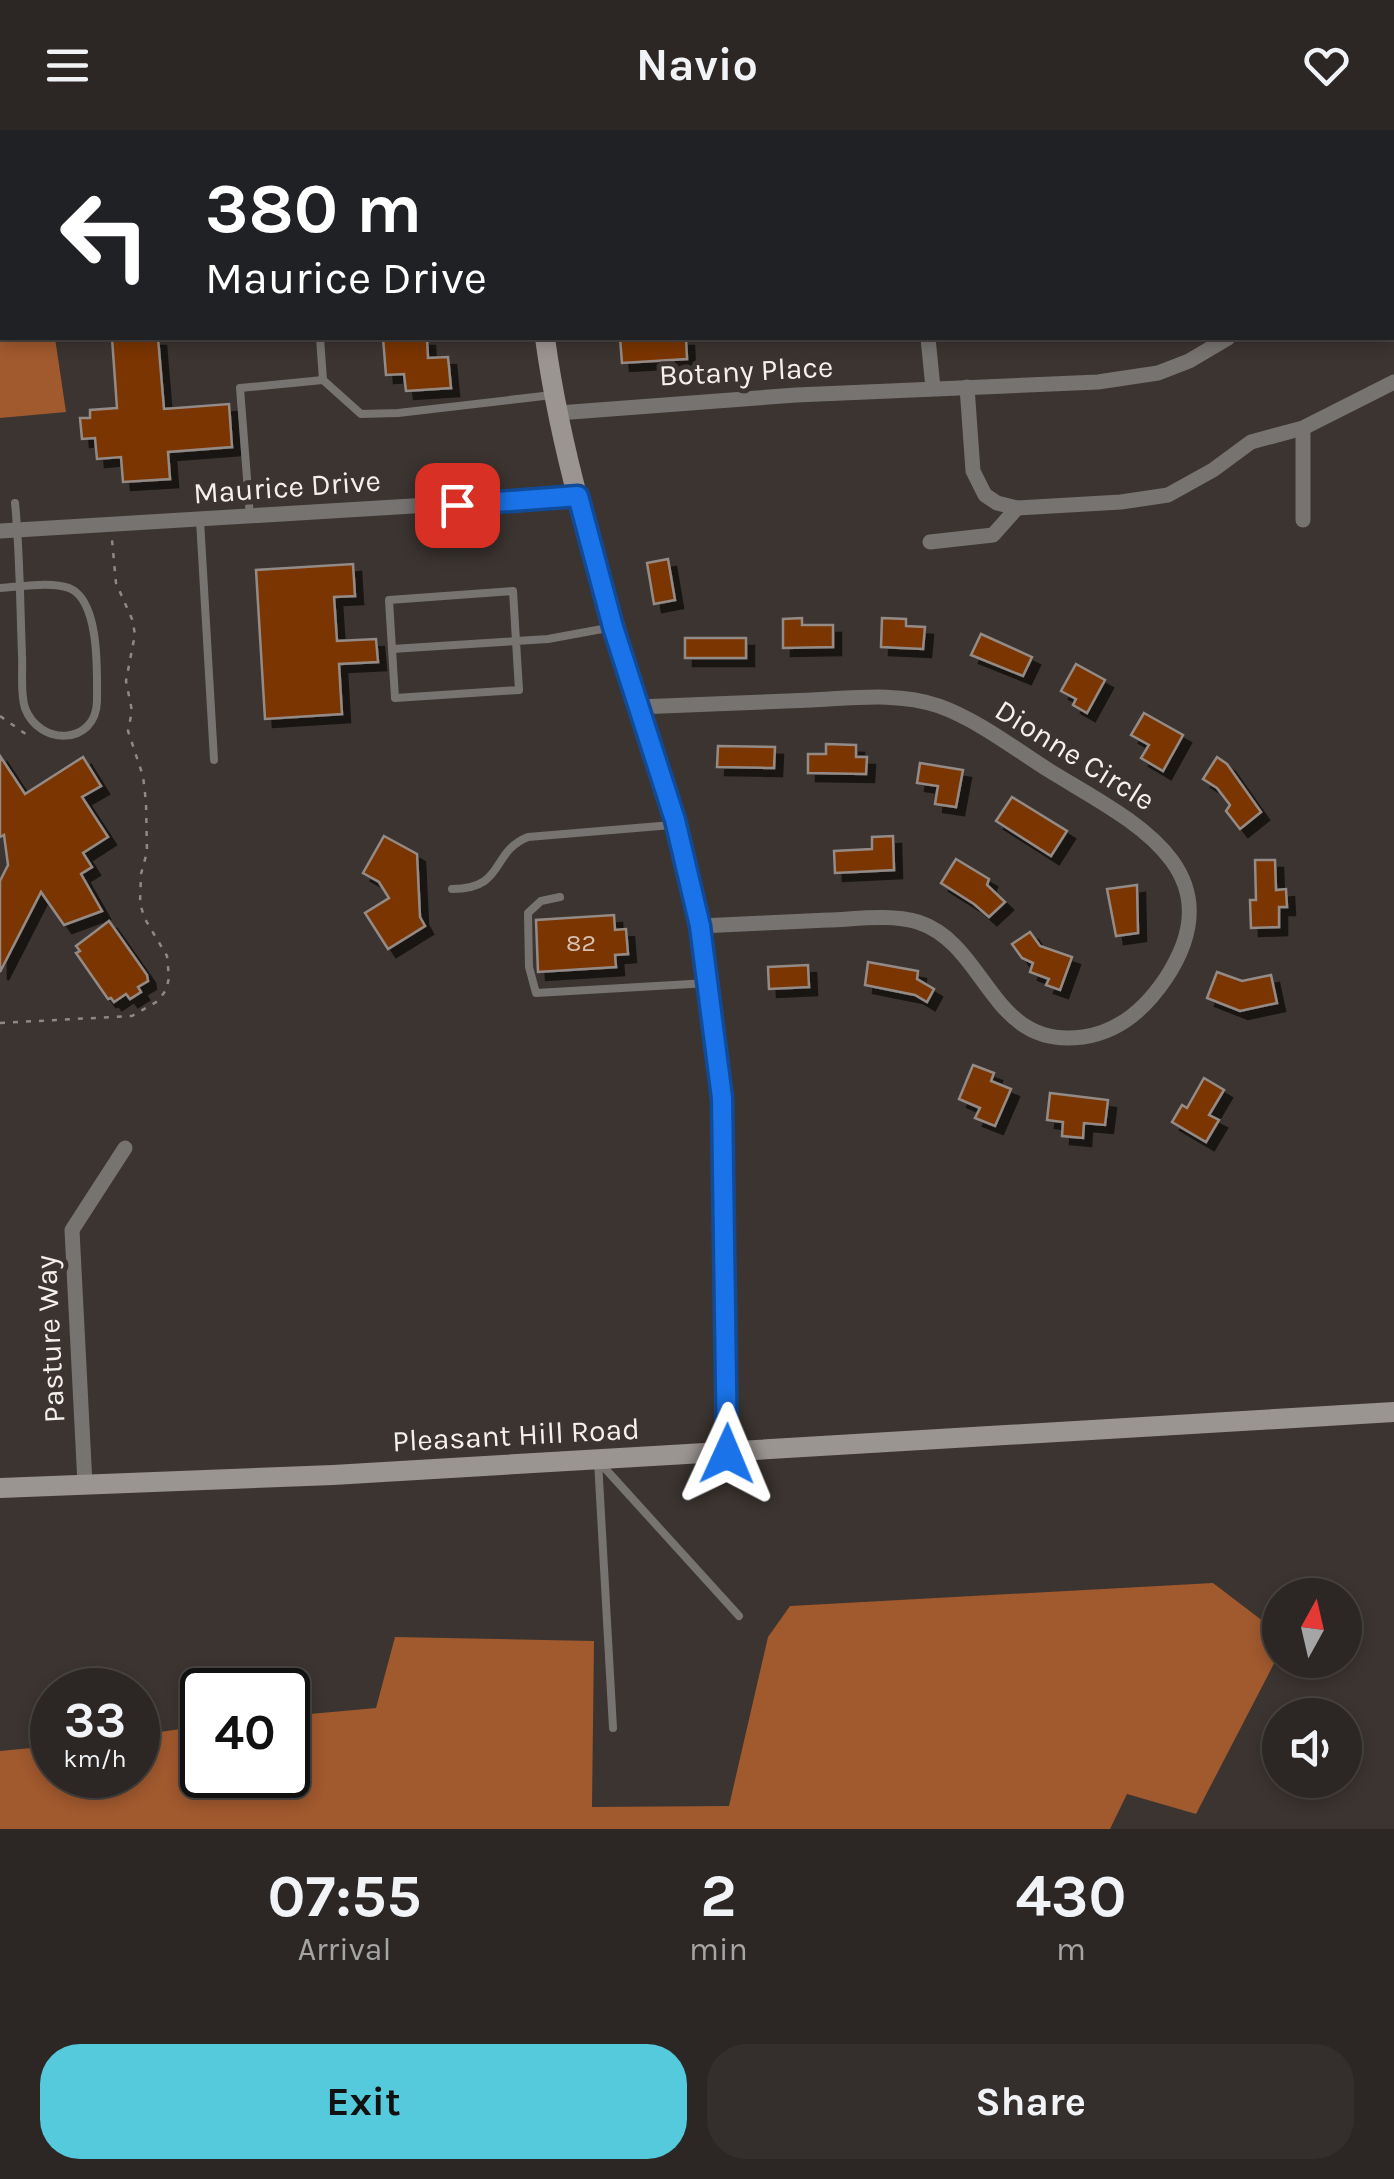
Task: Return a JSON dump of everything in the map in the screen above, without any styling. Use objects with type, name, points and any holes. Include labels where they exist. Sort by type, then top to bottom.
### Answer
[{"type":"street","points":[[545,340],[578,496],[613,627],[676,824],[700,926],[722,1098],[727,1454]]},
{"type":"street","points":[[928,340],[933,388]]},
{"type":"street","name":"Botany Place","points":[[556,404],[640,404],[1098,382],[1158,373],[1189,361],[1222,340]]},
{"type":"street","points":[[967,387],[973,471],[984,494],[997,503],[1017,508],[1168,495],[1252,442],[1303,428],[1394,382]]},
{"type":"street","points":[[1303,428],[1303,520]]},
{"type":"street","name":"Maurice Drive","points":[[0,531],[578,496]]},
{"type":"street","points":[[930,542],[992,535],[1017,508]]},
{"type":"street","name":"Dionne Circle","points":[[638,707],[880,697],[939,706],[1140,826],[1174,860],[1188,894],[1186,933],[1161,985],[1124,1022],[1080,1038],[1051,1036],[1012,1018],[959,949],[932,928],[917,922],[901,918],[700,926]]},
{"type":"street","name":"Pasture Way","points":[[85,1484],[72,1230],[126,1148]]},
{"type":"street","name":"Pleasant Hill Road","points":[[0,1488],[727,1454],[1394,1412]]},
{"type":"lane","points":[[320,340],[323,380],[360,414],[556,404]]},
{"type":"lane","points":[[250,517],[240,388],[323,380]]},
{"type":"lane","points":[[0,588],[19,587],[70,588],[88,606],[93,624],[97,716],[88,728],[70,735],[53,734],[36,728],[24,706],[19,587],[17,530],[14,502]]},
{"type":"lane","points":[[200,520],[214,760]]},
{"type":"lane","points":[[513,592],[516,641],[519,690],[395,698],[389,600],[513,592]]},
{"type":"lane","points":[[392,649],[548,639],[613,627]]},
{"type":"lane","points":[[452,889],[480,886],[512,847],[528,837],[676,824]]},
{"type":"lane","points":[[560,897],[541,901],[528,913],[529,967],[536,993],[708,983]]},
{"type":"lane","points":[[598,1460],[739,1616]]},
{"type":"lane","points":[[598,1460],[613,1728]]},
{"type":"path","points":[[0,1023],[132,1016],[158,1001],[170,978],[167,956],[140,904],[140,874],[147,852],[146,802],[143,776],[128,731],[132,711],[126,682],[135,634],[116,583],[110,526]]},
{"type":"shaded area","points":[[0,340],[55,340],[66,412],[0,418]]},
{"type":"shaded area","points":[[1213,1583],[1262,1620],[1262,1678],[1267,1678],[1196,1814],[1127,1794],[1110,1829],[0,1829],[0,1751],[30,1748],[30,1798],[160,1798],[160,1732],[180,1729],[180,1798],[310,1798],[310,1714],[376,1708],[395,1637],[594,1641],[592,1807],[729,1806],[768,1637],[790,1606]]},
{"type":"building","points":[[112,340],[158,340],[164,409],[229,404],[232,447],[168,452],[170,479],[123,482],[121,457],[97,459],[95,438],[82,439],[80,418],[90,418],[90,410],[117,408]]},
{"type":"building","points":[[383,340],[427,340],[428,358],[448,357],[451,388],[406,391],[404,374],[386,375]]},
{"type":"building","points":[[620,340],[686,340],[687,359],[622,363]]},
{"type":"building","points":[[668,559],[675,600],[654,604],[647,563]]},
{"type":"building","points":[[353,564],[355,596],[334,597],[337,641],[376,639],[378,662],[339,664],[342,714],[265,719],[256,570]]},
{"type":"building","points":[[802,618],[802,625],[833,625],[833,647],[783,648],[783,619]]},
{"type":"building","points":[[882,618],[906,619],[906,626],[925,627],[923,649],[881,647]]},
{"type":"building","points":[[981,634],[1032,657],[1023,676],[971,655]]},
{"type":"building","points":[[685,638],[746,638],[746,658],[685,658]]},
{"type":"building","points":[[1076,664],[1105,680],[1087,713],[1073,705],[1076,699],[1061,691]]},
{"type":"building","points":[[1144,713],[1183,735],[1163,771],[1141,758],[1149,745],[1131,735]]},
{"type":"building","points":[[826,744],[856,745],[856,757],[867,757],[866,774],[808,773],[808,754],[826,754]]},
{"type":"building","points":[[718,746],[775,747],[774,768],[717,767]]},
{"type":"building","points":[[0,756],[25,794],[83,757],[101,786],[82,797],[108,837],[83,853],[92,867],[81,874],[102,911],[64,925],[41,892],[0,972],[0,881],[8,865],[4,835],[0,837]]},
{"type":"building","points":[[1217,757],[1227,764],[1261,812],[1240,829],[1226,811],[1230,805],[1217,788],[1203,779]]},
{"type":"building","points":[[920,763],[963,770],[956,807],[935,804],[938,786],[917,783]]},
{"type":"building","points":[[1012,797],[1067,831],[1051,856],[996,821]]},
{"type":"building","points":[[384,836],[417,854],[420,917],[425,926],[388,949],[365,913],[389,898],[379,882],[363,873]]},
{"type":"building","points":[[893,836],[894,870],[835,873],[834,851],[872,849],[872,837]]},
{"type":"building","points":[[956,859],[989,879],[987,885],[1005,902],[989,917],[941,883]]},
{"type":"building","points":[[1255,860],[1275,860],[1276,890],[1286,889],[1287,907],[1279,907],[1279,927],[1251,928],[1250,900],[1256,900]]},
{"type":"building","points":[[1137,885],[1138,933],[1116,936],[1107,889]]},
{"type":"building","points":[[614,915],[615,930],[626,929],[628,954],[615,955],[616,967],[538,972],[536,920]]},
{"type":"building","points":[[109,921],[148,981],[130,999],[126,994],[114,1002],[76,953],[80,951],[76,946]]},
{"type":"building","points":[[1030,932],[1040,946],[1072,957],[1060,990],[1046,985],[1049,979],[1030,972],[1033,963],[1022,958],[1012,944]]},
{"type":"building","points":[[868,962],[918,971],[917,979],[934,989],[927,1002],[915,995],[865,985]]},
{"type":"building","points":[[808,965],[809,987],[769,989],[768,967]]},
{"type":"building","points":[[1217,972],[1242,981],[1271,975],[1277,1003],[1240,1011],[1207,998]]},
{"type":"building","points":[[973,1065],[994,1073],[991,1081],[1011,1089],[995,1126],[975,1118],[980,1108],[959,1099]]},
{"type":"building","points":[[1204,1078],[1224,1090],[1209,1115],[1219,1120],[1206,1142],[1172,1122],[1182,1105],[1187,1108]]},
{"type":"building","points":[[1050,1093],[1108,1100],[1105,1125],[1084,1123],[1083,1138],[1062,1136],[1063,1122],[1047,1120]]},
{"type":"route","points":[[457,505],[578,496],[613,627],[675,820],[700,926],[720,1077],[727,1454]]}]
